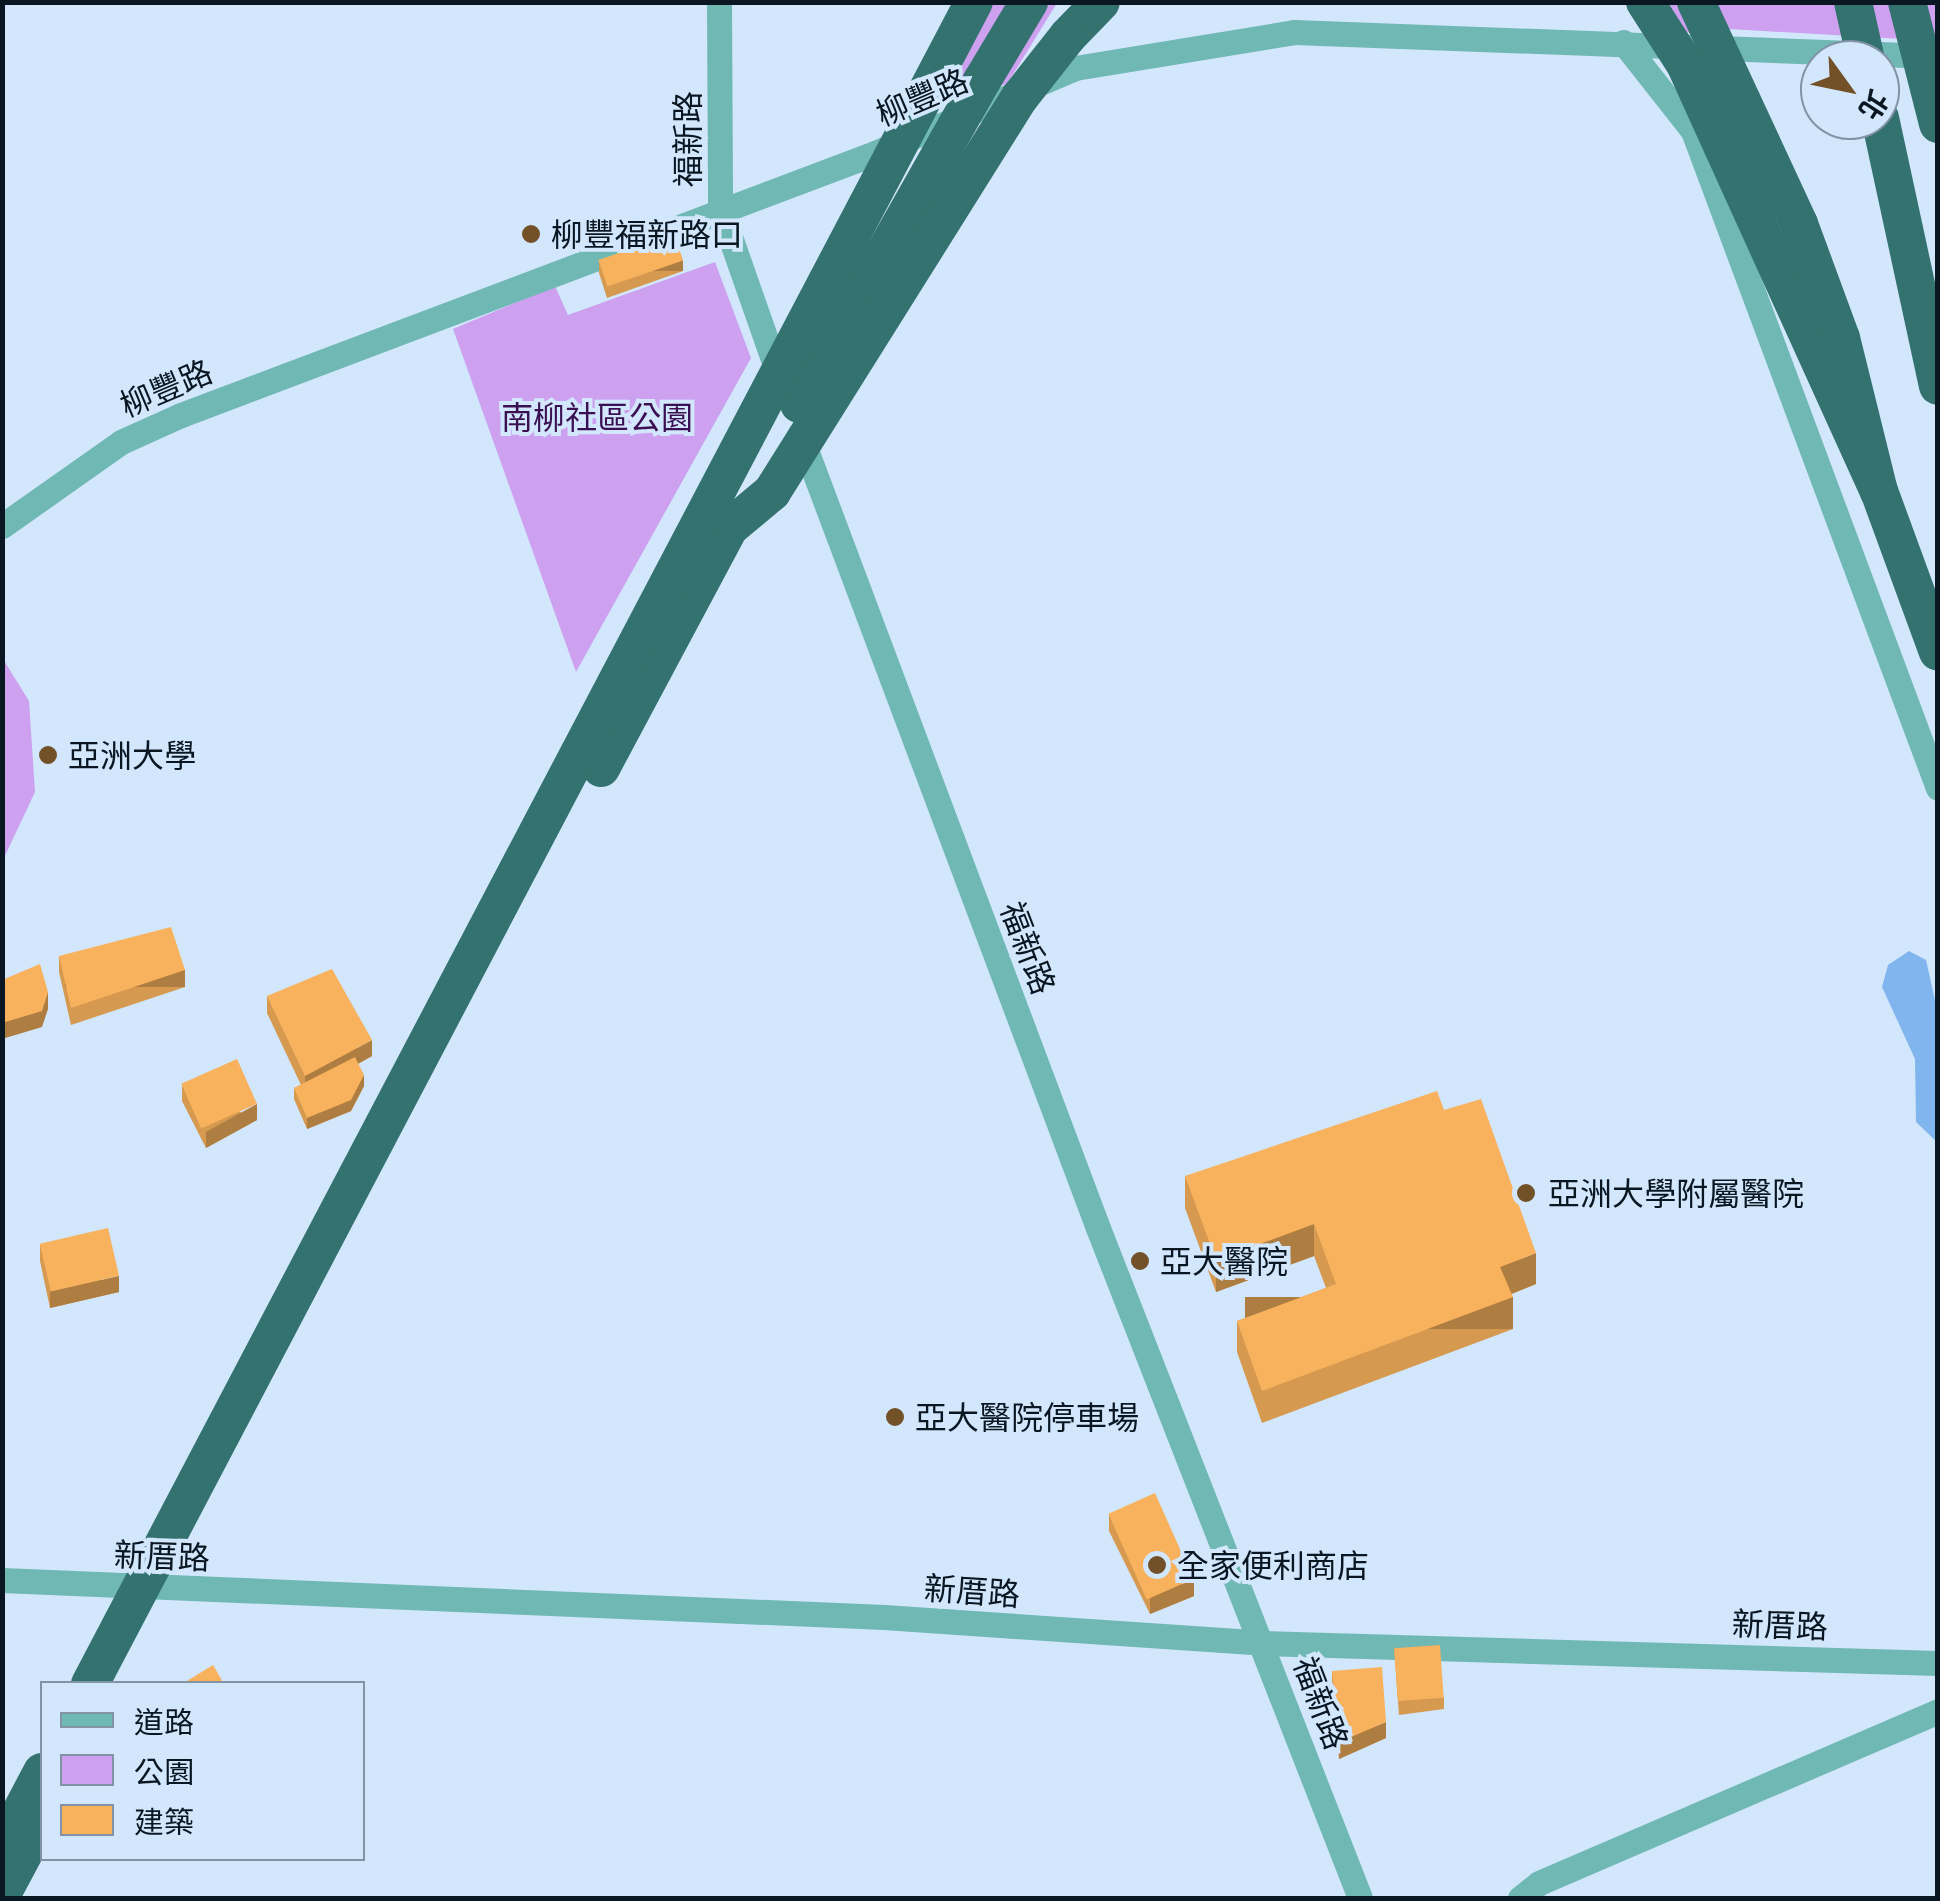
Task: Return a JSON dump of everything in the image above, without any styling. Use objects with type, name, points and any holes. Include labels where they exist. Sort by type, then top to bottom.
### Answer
[{"type":"highway","points":[[92,1681],[974,2]]},
{"type":"highway","points":[[116,1681],[729,528],[1028,2]]},
{"type":"highway","points":[[729,528],[772,492],[1020,97],[1101,2]]},
{"type":"highway","points":[[1645,2],[1716,126],[1879,491],[1938,652]]},
{"type":"highway","points":[[1696,2],[1798,224],[1841,338],[1879,491]]},
{"type":"highway","points":[[1853,2],[1862,40]]},
{"type":"highway","points":[[1906,2],[1938,124]]},
{"type":"highway","points":[[1885,140],[1938,386]]},
{"type":"highway","points":[[2,1847],[40,1776]]},
{"type":"highway","points":[[2,1894],[40,1823]]},
{"type":"street","name":"福新路","points":[[719,2],[720,208],[1091,1210],[1360,1898]]},
{"type":"street","points":[[884,149],[953,2]]},
{"type":"street","name":"柳豐路","points":[[2,526],[121,442],[166,422],[720,208],[884,149],[1075,68],[1187,44],[1294,32],[1938,56]]},
{"type":"street","points":[[1623,42],[1693,130],[1938,788]]},
{"type":"street","name":"新厝路","points":[[2,1580],[884,1617],[1263,1643],[1938,1663]]},
{"type":"street","points":[[1520,1898],[1538,1882],[1938,1711]]},
{"type":"green space","points":[[962,3],[1057,3],[1007,84],[909,110]]},
{"type":"green space","points":[[1662,3],[1937,3],[1937,41],[1729,29],[1683,33]]},
{"type":"green space","name":"南柳社區公園","points":[[715,262],[751,358],[576,672],[453,329],[555,286],[568,315]]},
{"type":"green space","points":[[3,659],[29,701],[35,792],[3,860]]},
{"type":"water","points":[[1909,951],[1926,960],[1937,1009],[1937,1142],[1916,1122],[1915,1059],[1882,987],[1888,965]]},
{"type":"building","points":[[674,234],[683,260],[607,287],[598,260]]},
{"type":"building","points":[[171,927],[185,970],[71,1008],[59,956]]},
{"type":"building","points":[[40,964],[48,992],[42,1011],[2,1023],[2,980]]},
{"type":"building","points":[[332,969],[372,1040],[305,1076],[267,996]]},
{"type":"building","points":[[355,1057],[364,1075],[351,1100],[307,1118],[294,1088]]},
{"type":"building","points":[[237,1059],[257,1104],[201,1129],[181,1084]]},
{"type":"building","name":"亞洲大學附屬醫院","points":[[1437,1091],[1444,1110],[1481,1099],[1536,1253],[1500,1267],[1513,1297],[1262,1391],[1237,1321],[1336,1284],[1314,1224],[1216,1260],[1185,1176]]},
{"type":"building","points":[[108,1228],[119,1276],[51,1291],[40,1244]]},
{"type":"building","points":[[1155,1493],[1193,1579],[1147,1600],[1108,1514]]},
{"type":"building","points":[[1440,1645],[1444,1698],[1398,1701],[1394,1648]]},
{"type":"building","points":[[213,1665],[222,1681],[187,1681]]},
{"type":"building","points":[[1382,1667],[1386,1722],[1339,1742],[1332,1671]]},
{"type":"place","name":"柳豐福新路口","points":[[531,234]]},
{"type":"place","name":"亞洲大學","points":[[48,755]]},
{"type":"place","name":"亞洲大學附屬醫院","points":[[1526,1193]]},
{"type":"place","name":"亞大醫院","points":[[1140,1261]]},
{"type":"place","name":"亞大醫院停車場","points":[[895,1417]]},
{"type":"place","name":"全家便利商店","points":[[1157,1565]]}]
